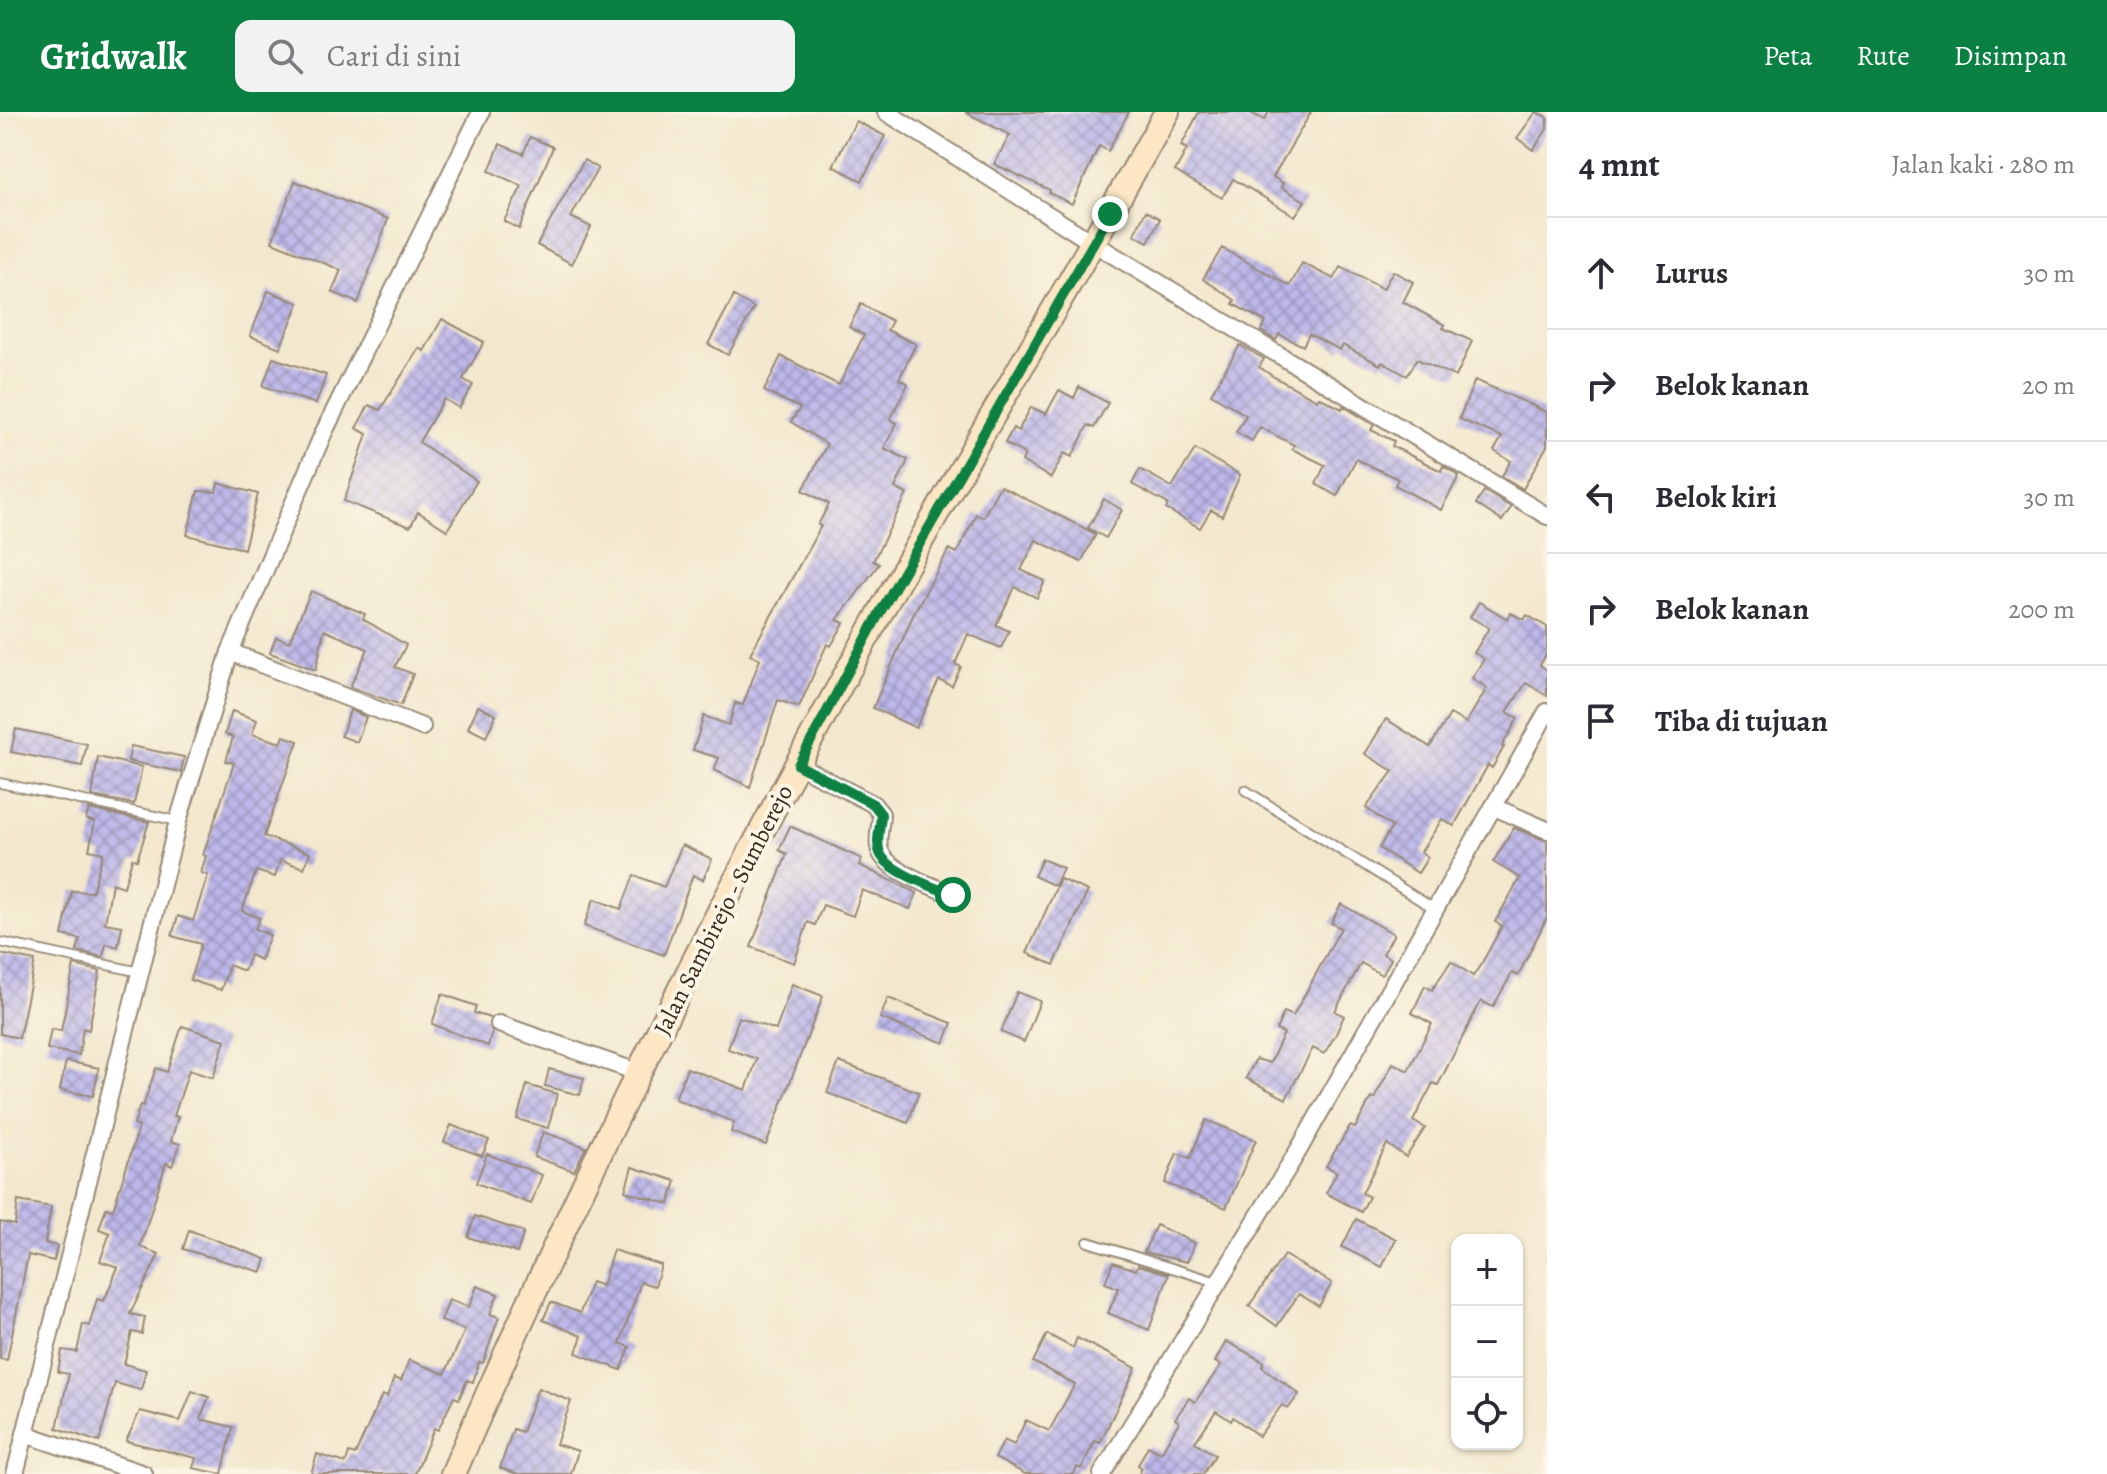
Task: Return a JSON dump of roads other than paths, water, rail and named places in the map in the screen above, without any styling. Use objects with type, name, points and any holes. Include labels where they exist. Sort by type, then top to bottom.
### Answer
[{"type":"main road","name":"Jalan Sambirejo - Sumberejo","points":[[453,1474],[513,1337],[722,906],[878,616],[1167,112]]},
{"type":"street","points":[[15,1474],[178,821],[230,652],[323,434],[481,112]]},
{"type":"street","points":[[886,112],[1093,243],[1547,516]]},
{"type":"street","points":[[230,652],[422,727]]},
{"type":"street","points":[[1102,1474],[1436,911],[1547,712]]},
{"type":"street","points":[[798,765],[873,804],[881,814],[878,845],[884,859],[914,878],[953,895]]},
{"type":"street","points":[[1494,807],[1547,830]]},
{"type":"street","points":[[499,1024],[640,1073]]},
{"type":"street","points":[[25,1434],[144,1474]]},
{"type":"lane","points":[[0,783],[178,821]]},
{"type":"lane","points":[[1245,790],[1436,911]]},
{"type":"lane","points":[[0,942],[140,972]]},
{"type":"lane","points":[[1088,1242],[1218,1282]]}]
